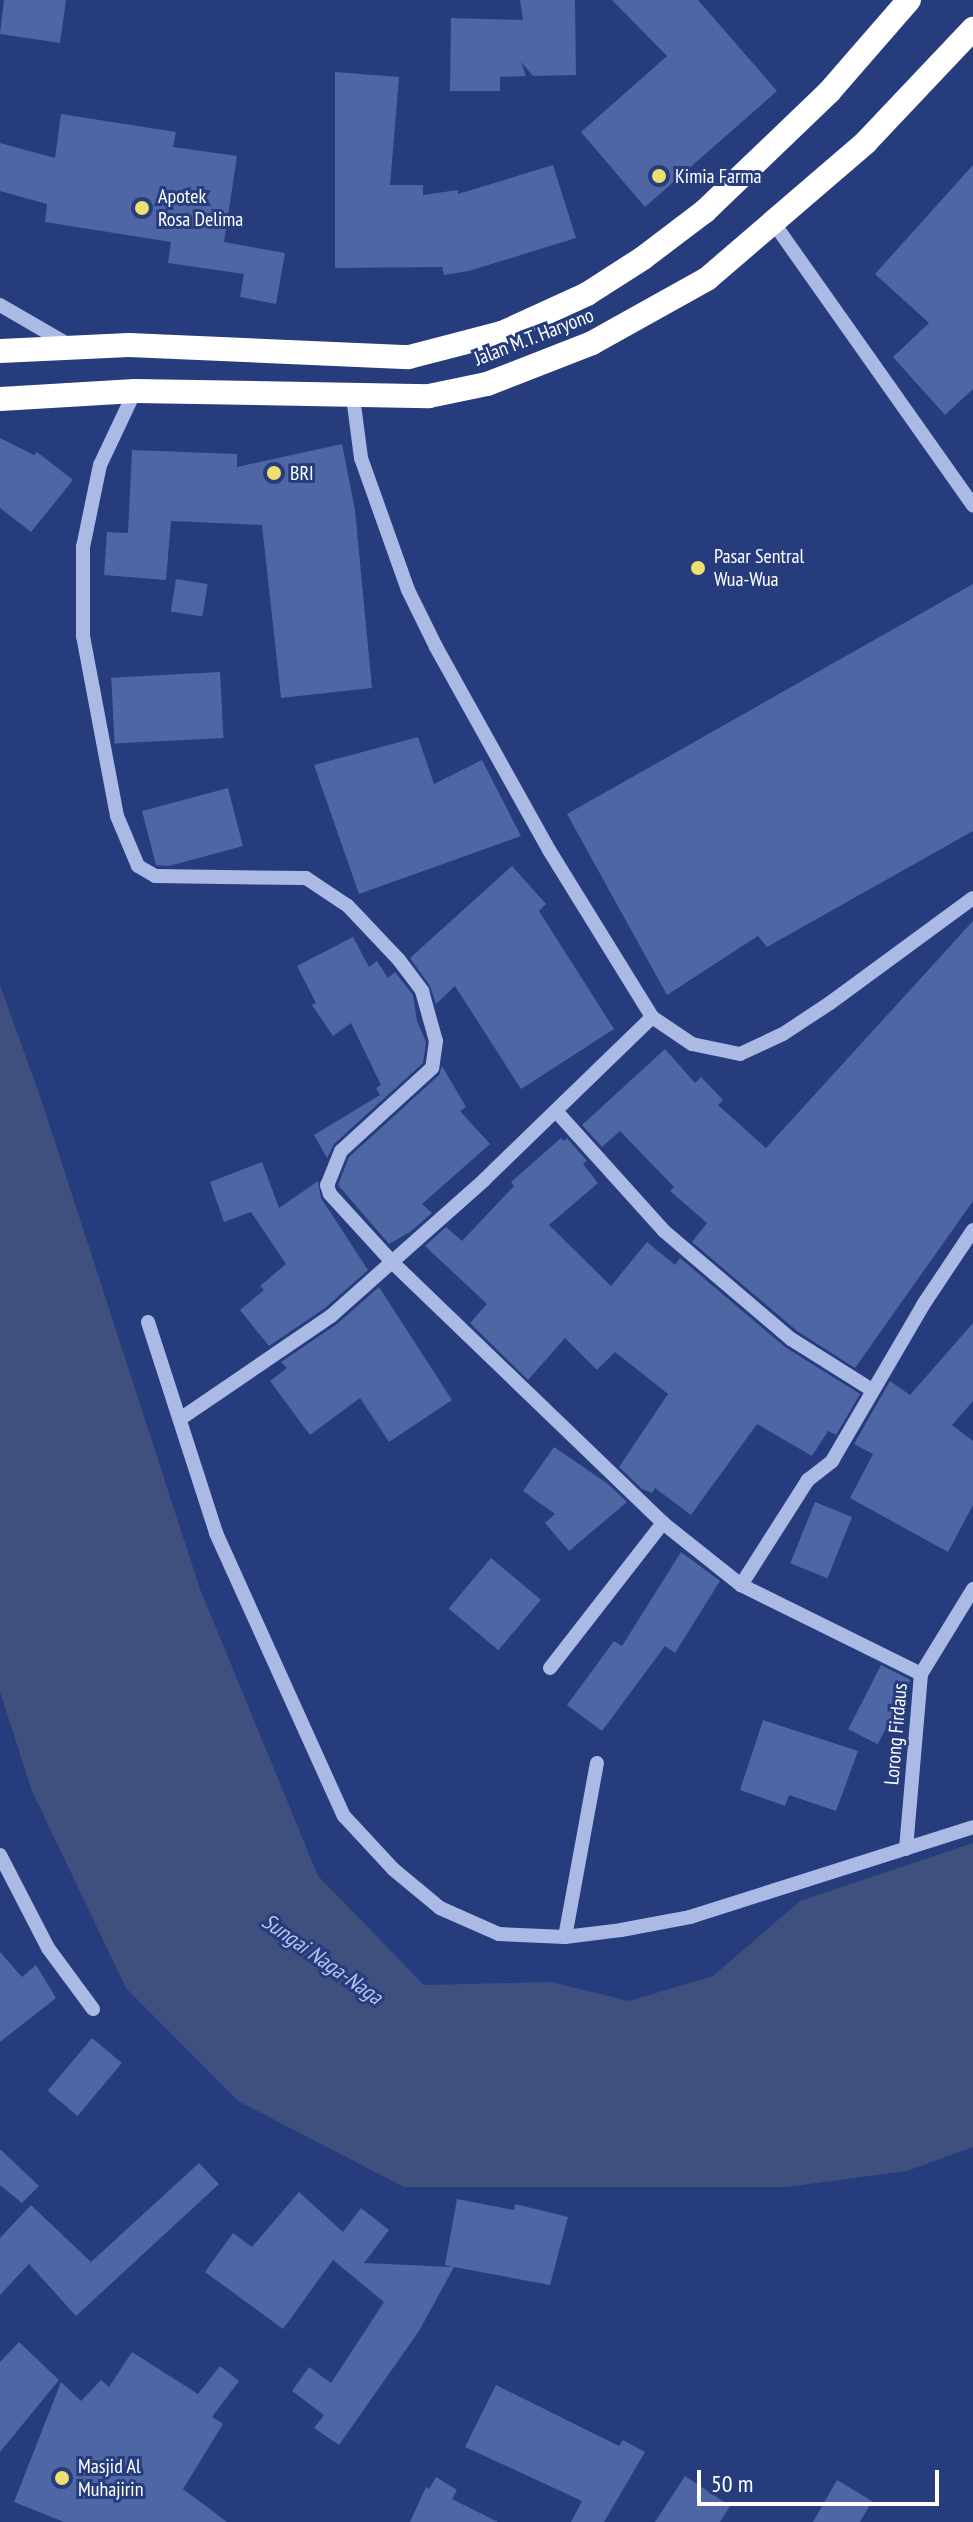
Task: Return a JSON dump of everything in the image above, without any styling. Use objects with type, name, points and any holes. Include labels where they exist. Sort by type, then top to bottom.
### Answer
[{"type":"highway","name":"Jalan M.T. Haryono","points":[[0,351],[69,346],[196,347],[286,354],[409,357],[502,333],[587,294],[643,258],[705,211],[829,92],[909,0]]},
{"type":"highway","name":"Jalan M.T. Haryono","points":[[0,399],[135,391],[429,396],[487,384],[592,343],[707,279],[866,142],[973,29]]},
{"type":"street","points":[[773,222],[973,506]]},
{"type":"street","points":[[0,305],[69,346]]},
{"type":"street","points":[[135,391],[100,465],[83,547],[83,636],[117,816],[138,866],[155,876],[306,878],[348,906],[399,960],[422,991],[436,1041],[432,1068],[341,1151],[327,1185],[330,1194],[393,1263],[663,1523],[741,1585],[921,1674]]},
{"type":"street","points":[[353,397],[361,458],[398,565],[429,632],[549,850],[652,1017],[692,1044],[740,1054],[783,1034],[818,1011],[973,898]]},
{"type":"street","points":[[180,1419],[331,1316],[393,1263],[652,1017]]},
{"type":"street","points":[[556,1111],[664,1231],[791,1339],[872,1390]]},
{"type":"street","points":[[741,1585],[808,1480],[832,1461],[872,1390],[973,1230]]},
{"type":"street","points":[[148,1322],[216,1533],[344,1816],[393,1869],[440,1908],[499,1934],[565,1937],[690,1917],[973,1827]]},
{"type":"street","points":[[550,1668],[663,1523]]},
{"type":"street","name":"Lorong Firdaus","points":[[906,1849],[921,1674],[973,1589]]},
{"type":"street","points":[[565,1937],[597,1763]]},
{"type":"street","points":[[0,1855],[48,1948],[93,2009]]},
{"type":"water","name":"Sungai Naga-Naga","points":[[0,985],[41,1099],[200,1589],[318,1876],[424,1985],[551,1982],[629,2001],[713,1976],[800,1901],[973,1843],[973,2147],[907,2171],[787,2187],[404,2187],[238,2101],[126,1988],[32,1791],[0,1692]]},
{"type":"building","points":[[4,0],[66,0],[60,43],[0,34]]},
{"type":"building","points":[[520,0],[575,0],[576,75],[533,76],[521,62],[526,76],[500,77],[500,91],[450,91],[451,18],[523,20]]},
{"type":"building","points":[[612,0],[698,0],[777,91],[645,207],[581,132],[667,56]]},
{"type":"building","points":[[335,72],[399,77],[390,185],[423,185],[423,195],[458,190],[458,194],[553,165],[576,238],[469,271],[444,275],[442,267],[335,268]]},
{"type":"building","points":[[61,114],[176,132],[173,147],[237,156],[224,242],[285,253],[276,304],[240,297],[244,274],[168,263],[171,242],[45,222],[47,204],[0,191],[0,143],[55,158]]},
{"type":"building","points":[[973,165],[973,389],[945,415],[893,357],[929,323],[875,274]]},
{"type":"building","points":[[0,438],[34,455],[37,452],[73,480],[31,532],[0,508]]},
{"type":"building","points":[[342,444],[355,510],[372,688],[281,698],[262,525],[171,521],[166,580],[104,575],[107,532],[128,533],[132,450],[237,454],[237,467]]},
{"type":"building","points":[[176,579],[208,584],[202,617],[171,612]]},
{"type":"building","points":[[973,584],[973,831],[767,947],[758,936],[667,995],[567,814]]},
{"type":"building","points":[[220,672],[223,738],[115,744],[111,678]]},
{"type":"building","points":[[418,737],[434,784],[482,760],[521,836],[359,894],[314,765]]},
{"type":"building","points":[[228,788],[243,846],[169,866],[156,865],[142,811]]},
{"type":"building","points":[[512,866],[546,904],[539,911],[614,1029],[521,1089],[455,986],[436,1004],[430,986],[410,958]]},
{"type":"building","points":[[973,921],[973,1201],[855,1368],[797,1331],[692,1242],[707,1223],[670,1191],[674,1187],[620,1131],[602,1147],[582,1125],[665,1049],[695,1083],[701,1077],[723,1100],[718,1105],[766,1148]]},
{"type":"building","points":[[353,937],[369,967],[377,961],[388,978],[395,972],[413,995],[417,1021],[426,1042],[423,1063],[334,1144],[327,1158],[314,1135],[380,1095],[376,1088],[381,1085],[351,1023],[333,1036],[312,1005],[316,1003],[297,966]]},
{"type":"building","points":[[442,1066],[466,1107],[460,1111],[490,1144],[422,1204],[432,1213],[410,1232],[389,1244],[338,1185],[349,1157],[439,1075]]},
{"type":"building","points":[[561,1138],[564,1141],[567,1138],[587,1161],[583,1164],[598,1183],[549,1225],[611,1286],[647,1242],[675,1265],[680,1258],[785,1347],[860,1394],[836,1435],[828,1431],[812,1456],[757,1424],[691,1515],[655,1488],[652,1493],[642,1489],[619,1467],[668,1394],[615,1352],[597,1370],[565,1338],[528,1380],[470,1323],[487,1304],[425,1246],[446,1227],[462,1241],[514,1186],[511,1182]]},
{"type":"building","points":[[262,1162],[279,1208],[318,1181],[321,1198],[368,1270],[325,1308],[269,1346],[240,1310],[264,1290],[260,1286],[286,1264],[251,1212],[224,1222],[210,1182]]},
{"type":"building","points":[[379,1287],[452,1400],[389,1442],[360,1398],[310,1435],[270,1381],[287,1368],[281,1362],[337,1324]]},
{"type":"building","points":[[973,1323],[973,1401],[952,1425],[973,1441],[973,1505],[948,1552],[850,1498],[873,1454],[854,1444],[890,1381],[910,1395]]},
{"type":"building","points":[[554,1447],[608,1484],[627,1502],[569,1551],[545,1523],[555,1514],[523,1491]]},
{"type":"building","points":[[815,1502],[852,1517],[827,1578],[790,1563]]},
{"type":"building","points":[[681,1552],[720,1581],[675,1653],[665,1646],[602,1731],[567,1705],[614,1641],[622,1646]]},
{"type":"building","points":[[491,1558],[541,1600],[498,1650],[449,1609]]},
{"type":"building","points":[[881,1665],[910,1680],[878,1744],[848,1729]]},
{"type":"building","points":[[763,1720],[858,1751],[836,1811],[789,1795],[785,1806],[740,1790]]},
{"type":"building","points":[[0,1952],[22,1977],[36,1965],[56,1998],[0,2042]]},
{"type":"building","points":[[92,2038],[122,2063],[78,2116],[48,2091]]},
{"type":"building","points":[[0,2149],[39,2186],[22,2203],[0,2185]]},
{"type":"building","points":[[199,2163],[219,2184],[76,2316],[29,2264],[0,2295],[0,2238],[31,2205],[91,2262]]},
{"type":"building","points":[[299,2192],[343,2232],[361,2208],[389,2230],[364,2263],[453,2267],[445,2265],[457,2199],[514,2210],[515,2204],[568,2217],[550,2285],[454,2267],[419,2331],[339,2445],[314,2428],[324,2415],[292,2391],[309,2367],[331,2383],[384,2302],[333,2260],[283,2329],[205,2272],[233,2233],[252,2247]]},
{"type":"building","points":[[19,2342],[59,2380],[0,2452],[0,2362]]},
{"type":"building","points":[[132,2352],[198,2394],[220,2366],[239,2381],[212,2417],[223,2424],[183,2489],[227,2522],[64,2522],[14,2502],[61,2382],[81,2401],[101,2380],[109,2387]]},
{"type":"building","points":[[496,2385],[619,2446],[623,2440],[645,2452],[604,2522],[571,2522],[582,2501],[465,2447]]},
{"type":"building","points":[[685,2476],[730,2506],[720,2522],[655,2522]]},
{"type":"building","points":[[436,2477],[457,2490],[452,2499],[498,2522],[410,2522],[426,2487],[429,2489]]},
{"type":"building","points":[[837,2480],[872,2501],[860,2522],[813,2522]]},
{"type":"place","name":"Kimia Farma","points":[[659,176]]},
{"type":"place","name":"Apotek Rosa Delima","points":[[142,208]]},
{"type":"place","name":"BRI","points":[[274,473]]},
{"type":"place","name":"Pasar Sentral Wua-Wua","points":[[698,568]]},
{"type":"place","name":"Masjid Al Muhajirin","points":[[62,2478]]}]
